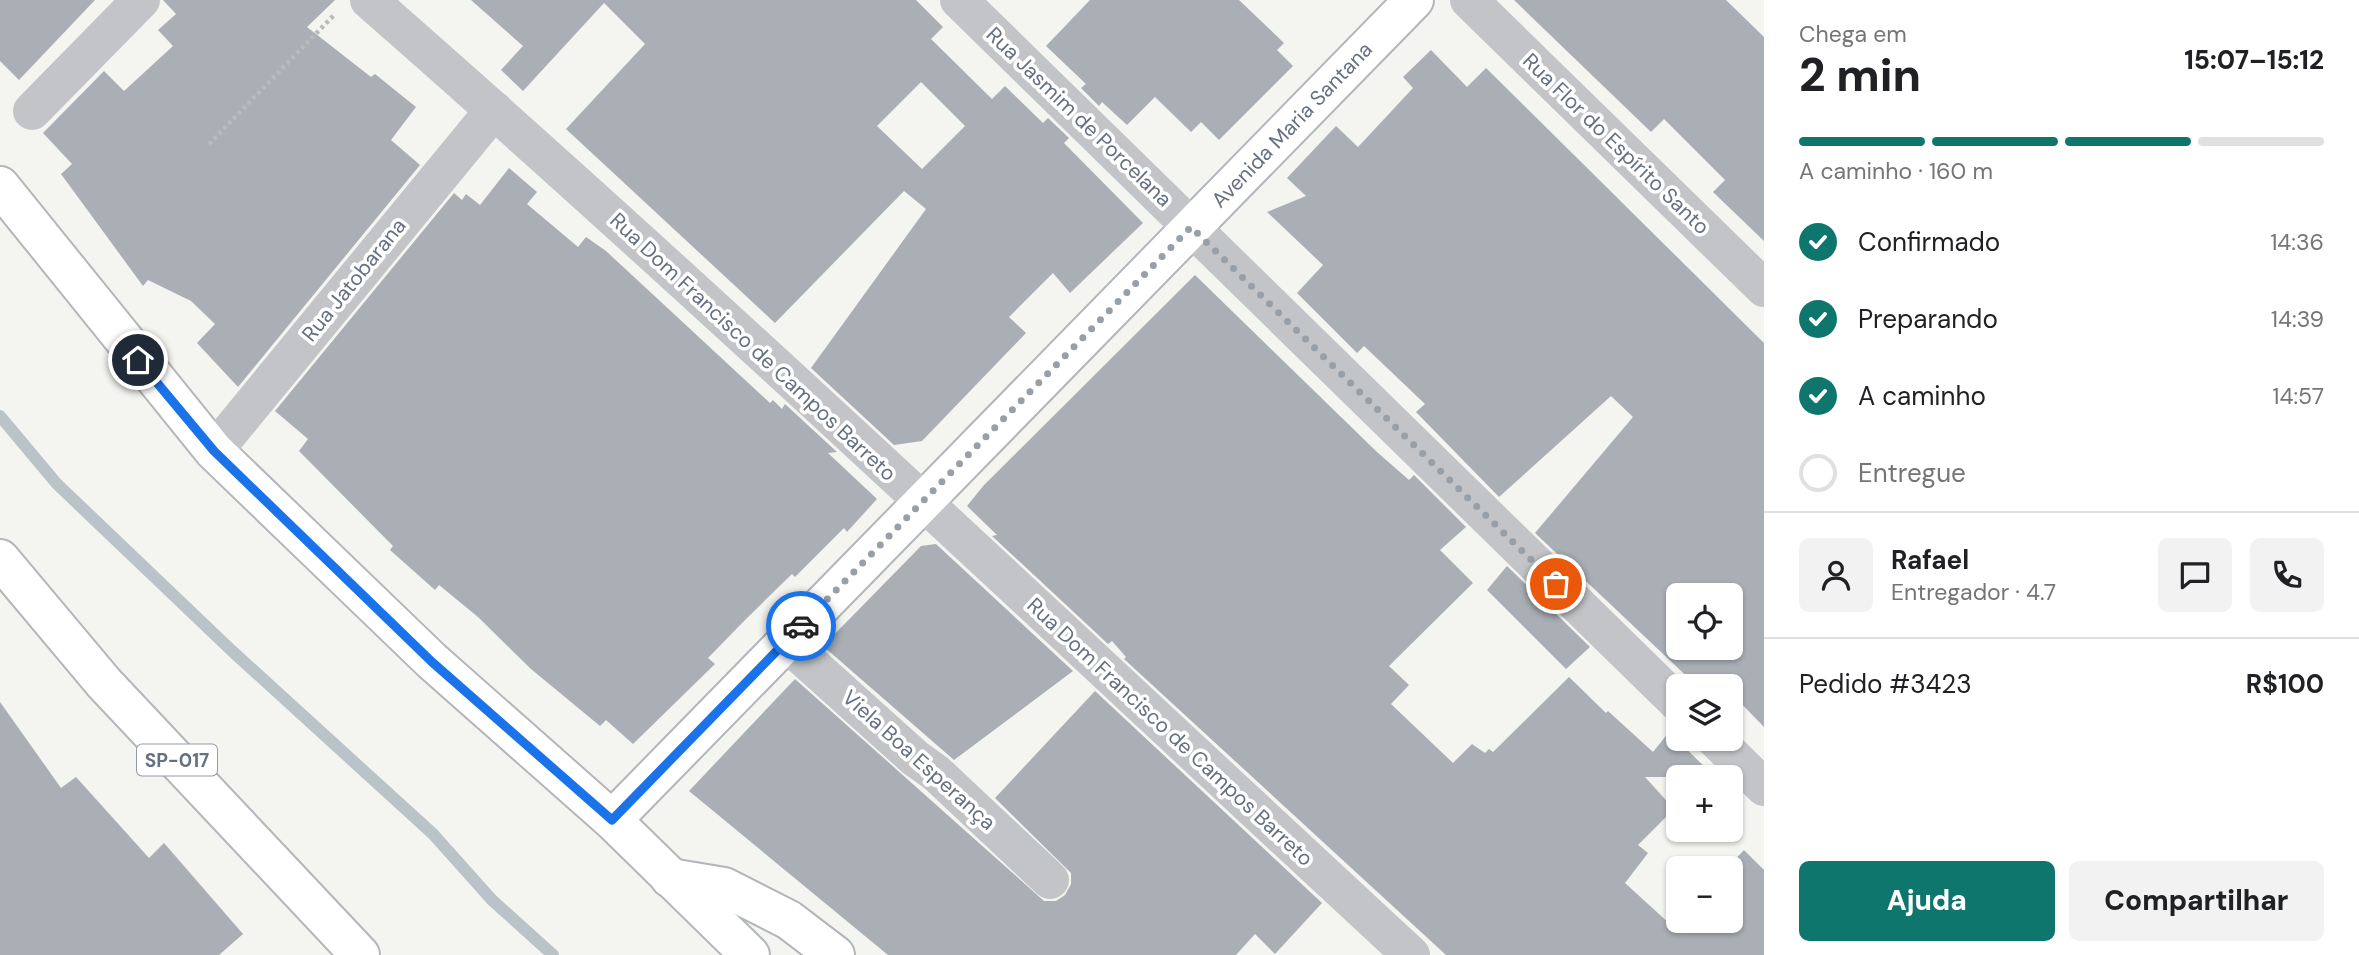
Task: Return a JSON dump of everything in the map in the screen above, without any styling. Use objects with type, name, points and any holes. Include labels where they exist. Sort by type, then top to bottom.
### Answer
[{"type":"main road","name":"Avenida Maria Santana","points":[[612,820],[1414,0]]},
{"type":"main road","points":[[0,186],[170,400],[214,451],[432,662],[612,820],[750,955]]},
{"type":"main road","name":"SP-017","points":[[0,559],[104,683],[360,955]]},
{"type":"main road","points":[[670,878],[724,887],[789,920],[835,955]]},
{"type":"street","points":[[32,111],[141,0]]},
{"type":"street","name":"Rua Jasmim de Porcelana","points":[[959,0],[1666,691]]},
{"type":"street","name":"Rua Flor do Espírito Santo","points":[[1469,0],[1764,288]]},
{"type":"street","name":"Rua Dom Francisco de Campos Barreto","points":[[354,5],[494,110],[1410,955]]},
{"type":"street","name":"Rua Jatobarana","points":[[214,451],[494,110]]},
{"type":"street","name":"Viela Boa Esperança","points":[[786,642],[915,758],[936,773],[1051,880]]},
{"type":"street","points":[[1727,751],[1764,788]]},
{"type":"path","points":[[209,144],[354,5]]},
{"type":"building","points":[[0,0],[95,0],[19,80],[0,61]]},
{"type":"building","points":[[163,0],[335,0],[307,27],[371,77],[375,74],[416,107],[391,140],[420,165],[238,387],[197,343],[215,324],[191,301],[148,280],[143,286],[61,174],[72,164],[43,133],[104,71],[124,91],[173,46],[158,30],[176,14]]},
{"type":"building","points":[[471,0],[916,0],[943,27],[931,39],[992,99],[1005,86],[1043,123],[1048,118],[1069,138],[1064,143],[1143,223],[1070,293],[1053,273],[1009,317],[1026,333],[922,441],[894,445],[811,368],[926,209],[904,191],[775,323],[566,129],[645,44],[604,3],[523,91],[501,70],[523,46]],"holes":[[[921,82],[965,126],[922,169],[877,126]]]},
{"type":"building","points":[[1090,0],[1239,0],[1284,43],[1277,50],[1293,66],[1219,140],[1201,122],[1191,132],[1155,97],[1127,125],[1102,102],[1099,106],[1081,88],[1086,84],[1046,46]]},
{"type":"building","points":[[1514,0],[1726,0],[1764,37],[1764,241],[1713,192],[1725,180],[1664,119],[1651,132]]},
{"type":"building","points":[[1431,50],[1467,87],[1486,68],[1764,343],[1764,727],[1743,705],[1743,674],[1684,674],[1669,660],[1743,660],[1743,583],[1666,583],[1666,657],[1535,533],[1633,417],[1611,396],[1499,497],[1416,412],[1425,404],[1364,346],[1357,353],[1297,293],[1323,265],[1267,212],[1306,196],[1287,178],[1336,126],[1358,147],[1413,88],[1403,77]]},
{"type":"building","points":[[509,168],[537,192],[527,204],[578,247],[586,237],[606,251],[770,403],[773,400],[782,409],[785,404],[837,452],[828,453],[877,499],[847,532],[844,528],[795,577],[792,574],[745,620],[708,658],[715,664],[633,744],[606,720],[600,726],[531,669],[478,617],[439,585],[435,590],[390,550],[393,546],[299,451],[308,439],[275,411],[454,193],[462,200],[466,194],[480,205]]},
{"type":"building","points":[[1195,275],[1377,452],[1409,480],[1414,475],[1466,527],[1440,550],[1473,583],[1389,666],[1409,685],[1391,704],[1453,763],[1472,744],[1485,753],[1489,749],[1493,752],[1569,677],[1606,713],[1608,711],[1653,752],[1666,736],[1666,751],[1688,751],[1703,765],[1666,765],[1666,777],[1645,777],[1666,800],[1666,817],[1638,845],[1648,853],[1625,883],[1666,920],[1666,933],[1743,933],[1743,856],[1738,856],[1744,850],[1764,870],[1764,955],[1446,955],[1124,659],[1126,657],[1112,641],[1108,644],[992,536],[997,535],[967,506],[984,485]]},
{"type":"building","points":[[936,544],[1073,671],[954,760],[823,646],[921,546]]},
{"type":"building","points":[[1507,566],[1590,647],[1566,669],[1487,590]]},
{"type":"building","points":[[795,679],[1044,901],[1056,901],[1065,895],[1071,884],[1071,873],[995,798],[1095,691],[1322,903],[1275,954],[1255,934],[1236,955],[888,955],[689,791]]},
{"type":"building","points":[[0,702],[61,788],[76,777],[149,858],[164,843],[243,934],[219,955],[0,955]]},
{"type":"waterway","points":[[0,416],[57,484],[231,650],[433,834],[492,900],[553,955]]},
{"type":"way so far","points":[[801,626],[1191,227],[1556,584]]},
{"type":"route","points":[[138,360],[214,451],[432,662],[612,820],[801,626]]}]
